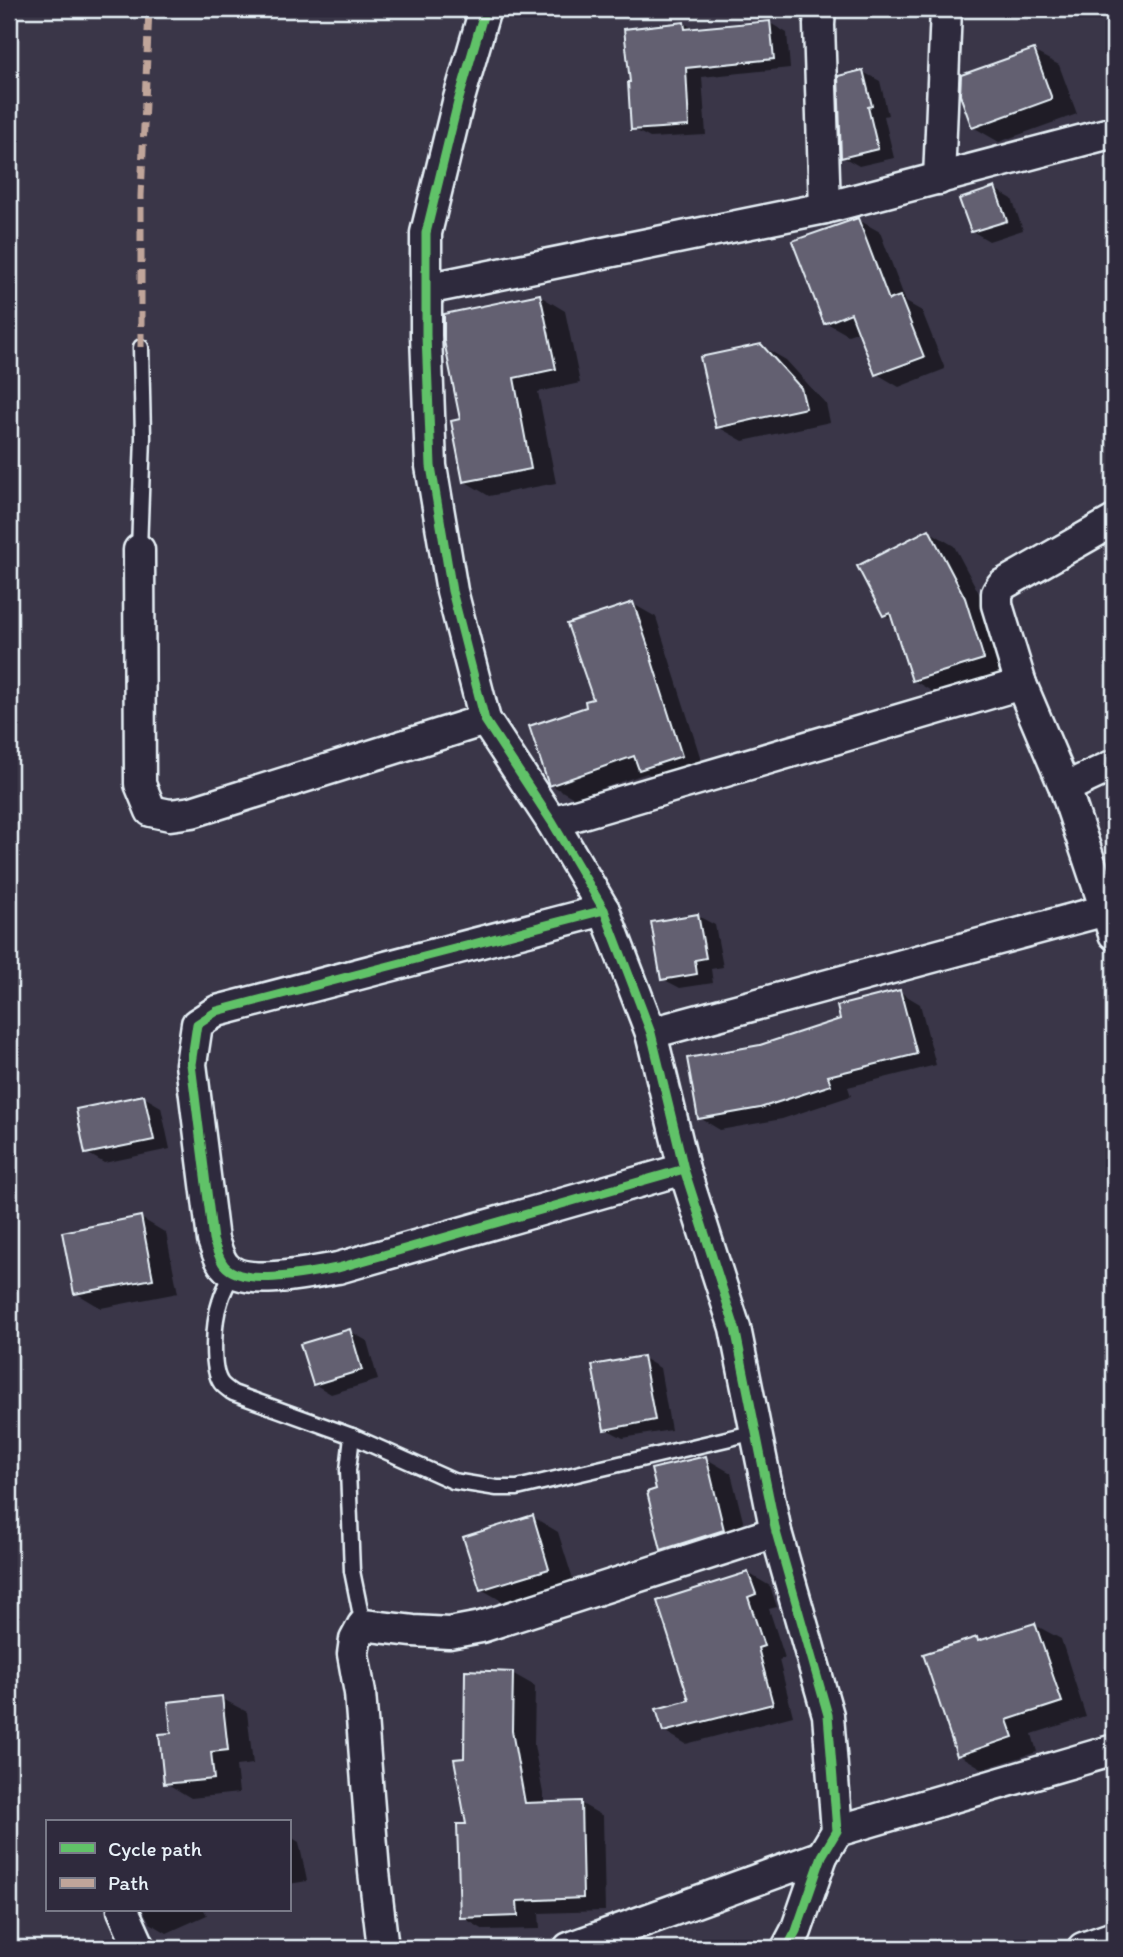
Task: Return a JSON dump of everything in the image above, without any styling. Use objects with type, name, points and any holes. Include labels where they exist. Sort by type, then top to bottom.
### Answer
[{"type":"street","points":[[485,9],[458,103],[426,233],[431,466],[452,591],[485,720],[552,822],[604,909],[651,1034],[684,1169],[735,1328],[776,1532],[828,1715],[829,1843],[788,1948]]},
{"type":"street","points":[[820,9],[825,208]]},
{"type":"street","points":[[939,179],[946,9]]},
{"type":"street","points":[[426,289],[825,208],[1114,132]]},
{"type":"street","points":[[651,1034],[1110,922],[1065,788],[1021,684],[997,605],[997,593],[1002,584],[1114,521]]},
{"type":"street","points":[[139,550],[139,784],[152,811],[170,815],[192,812],[485,720]]},
{"type":"street","points":[[552,822],[1021,684]]},
{"type":"street","points":[[1065,788],[1114,765]]},
{"type":"street","points":[[604,909],[216,1011],[197,1024],[191,1064],[213,1240],[225,1267],[241,1276],[284,1276],[338,1268],[684,1169]]},
{"type":"street","points":[[383,1948],[374,1872],[360,1693],[353,1654],[355,1640],[363,1625],[449,1633],[481,1627],[776,1532]]},
{"type":"street","points":[[569,1948],[829,1843],[1114,1751]]},
{"type":"street","points":[[124,1912],[139,1948]]},
{"type":"street","points":[[1083,1948],[1114,1937]]},
{"type":"lane","points":[[139,550],[143,438],[141,347]]},
{"type":"lane","points":[[234,1272],[226,1286],[217,1314],[215,1370],[221,1383],[233,1393],[352,1436],[453,1480],[497,1488],[517,1488],[755,1432]]},
{"type":"lane","points":[[352,1436],[348,1470],[352,1571],[363,1625]]},
{"type":"building","points":[[770,21],[774,59],[686,68],[689,126],[631,130],[630,82],[624,29],[684,22],[685,29]]},
{"type":"building","points":[[1034,49],[1052,99],[972,128],[960,95],[961,75]]},
{"type":"building","points":[[863,70],[872,106],[868,107],[878,149],[841,158],[838,76]]},
{"type":"building","points":[[995,187],[1007,221],[971,232],[959,199]]},
{"type":"building","points":[[858,218],[889,300],[900,296],[924,357],[875,375],[851,313],[824,324],[792,241]]},
{"type":"building","points":[[540,294],[556,369],[514,378],[531,469],[463,482],[451,421],[460,419],[444,341],[444,314]]},
{"type":"building","points":[[761,344],[801,388],[806,408],[716,428],[700,357]]},
{"type":"building","points":[[929,529],[965,598],[984,659],[912,681],[890,613],[883,616],[857,566]]},
{"type":"building","points":[[633,602],[682,756],[639,770],[634,756],[549,786],[529,726],[586,707],[585,701],[593,699],[567,624]]},
{"type":"building","points":[[698,914],[706,958],[695,960],[697,974],[661,980],[651,922]]},
{"type":"building","points":[[900,990],[917,1054],[828,1076],[831,1085],[760,1108],[698,1119],[687,1058],[760,1045],[840,1019],[837,1006]]},
{"type":"building","points":[[144,1095],[154,1140],[85,1154],[76,1109]]},
{"type":"building","points":[[141,1216],[153,1279],[74,1294],[62,1232]]},
{"type":"building","points":[[350,1329],[362,1370],[313,1385],[300,1344]]},
{"type":"building","points":[[643,1356],[655,1420],[604,1430],[592,1365]]},
{"type":"building","points":[[706,1456],[724,1530],[661,1550],[647,1492],[656,1489],[651,1469]]},
{"type":"building","points":[[533,1515],[549,1569],[480,1590],[463,1537]]},
{"type":"building","points":[[748,1572],[756,1594],[748,1597],[764,1646],[758,1648],[773,1704],[663,1732],[656,1709],[689,1700],[657,1601]]},
{"type":"building","points":[[1035,1623],[1062,1702],[1007,1720],[1013,1737],[957,1756],[923,1654],[977,1637],[978,1641]]},
{"type":"building","points":[[465,1670],[513,1672],[512,1731],[525,1803],[581,1801],[583,1898],[517,1901],[518,1916],[460,1918],[457,1824],[466,1824],[454,1759],[464,1758]]},
{"type":"building","points":[[222,1696],[228,1750],[211,1752],[214,1779],[164,1784],[159,1734],[171,1733],[168,1702]]},
{"type":"marked path","points":[[141,347],[141,196],[149,9]]},
{"type":"cycle path","points":[[485,9],[458,102],[426,233],[426,335],[431,466],[452,591],[485,720],[552,822],[604,910],[651,1033],[684,1169],[735,1328],[776,1532],[828,1715],[837,1831],[822,1856],[796,1931],[787,1948]]},
{"type":"cycle path","points":[[604,910],[217,1011],[197,1024],[191,1064],[213,1240],[222,1263],[233,1272],[262,1278],[296,1275],[338,1268],[684,1169]]}]
